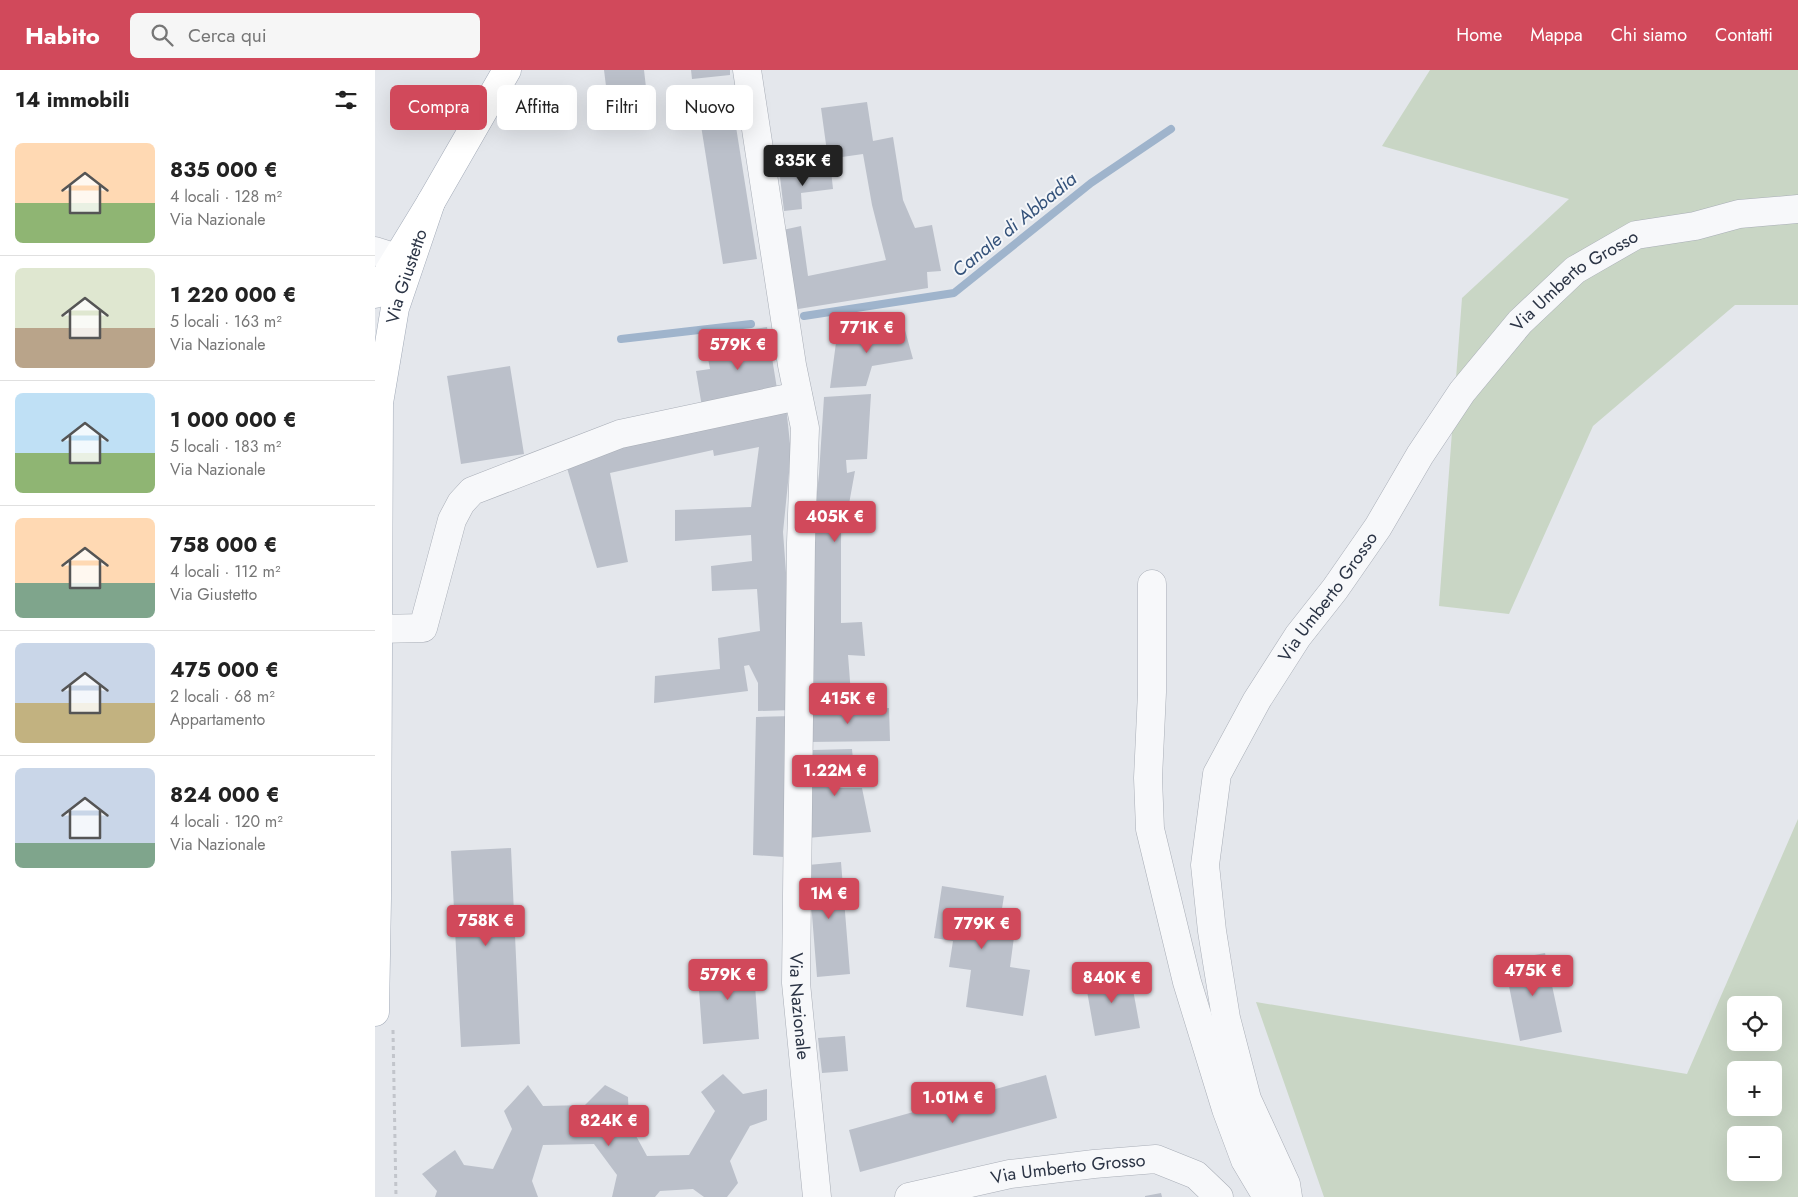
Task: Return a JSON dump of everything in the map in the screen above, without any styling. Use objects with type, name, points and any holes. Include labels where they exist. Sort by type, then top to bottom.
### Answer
[{"type":"main road","name":"Via Giustetto","points":[[375,294],[386,254],[431,202],[507,70]]},
{"type":"main road","name":"Via Giustetto","points":[[375,1012],[377,898],[376,398],[395,308],[431,202]]},
{"type":"street","name":"Via Nazionale","points":[[747,70],[753,119],[798,396],[805,428],[801,543],[796,982],[817,1197]]},
{"type":"street","name":"Via Umberto Grosso","points":[[1288,1197],[1286,1184],[1247,1099],[1224,1008],[1212,931],[1205,864],[1217,774],[1257,700],[1298,636],[1335,589],[1378,526],[1420,455],[1462,392],[1520,322],[1575,270],[1636,235],[1695,226],[1739,214],[1798,209]]},
{"type":"street","points":[[377,629],[423,628],[452,520],[461,503],[472,491],[620,434],[798,396]]},
{"type":"street","points":[[1152,584],[1152,692],[1148,778],[1150,829],[1187,982],[1226,1109],[1245,1160],[1267,1197]]},
{"type":"street","name":"Via Umberto Grosso","points":[[909,1197],[1010,1174],[1156,1159],[1196,1175],[1219,1197]]},
{"type":"green space","points":[[1430,70],[1798,70],[1798,305],[1735,305],[1593,426],[1509,614],[1439,606],[1462,298],[1569,199],[1382,146]]},
{"type":"green space","points":[[1798,819],[1798,1197],[1324,1197],[1256,1002],[1687,1074]]},
{"type":"building","points":[[604,70],[644,70],[646,85],[606,85]]},
{"type":"building","points":[[691,70],[730,70],[730,75],[692,79]]},
{"type":"building","points":[[867,102],[873,141],[893,137],[903,200],[915,228],[932,225],[941,271],[927,272],[928,288],[792,310],[778,231],[801,226],[808,276],[886,260],[872,205],[863,154],[828,159],[821,108]]},
{"type":"building","points":[[702,130],[737,130],[757,259],[723,264]]},
{"type":"building","points":[[831,170],[833,189],[801,193],[802,209],[784,211],[780,177]]},
{"type":"building","points":[[903,323],[913,359],[872,366],[866,386],[830,388],[837,335]]},
{"type":"building","points":[[767,327],[779,401],[703,413],[696,371],[710,369],[704,337]]},
{"type":"building","points":[[510,366],[524,454],[461,464],[447,376]]},
{"type":"building","points":[[871,394],[867,459],[846,460],[847,473],[855,471],[845,526],[841,526],[841,623],[862,622],[865,656],[848,655],[851,694],[810,694],[813,528],[824,397]]},
{"type":"building","points":[[786,406],[791,453],[783,532],[794,680],[793,710],[758,711],[758,683],[749,665],[744,666],[748,691],[654,703],[655,676],[720,669],[718,638],[760,631],[757,589],[712,591],[711,566],[752,561],[751,535],[675,541],[675,510],[751,507],[759,447],[714,456],[713,450],[610,473],[628,562],[597,568],[564,458]]},
{"type":"building","points":[[889,708],[890,741],[807,742],[807,710]]},
{"type":"building","points":[[794,716],[784,857],[753,855],[756,717]]},
{"type":"building","points":[[852,749],[854,770],[839,771],[839,788],[862,788],[871,832],[808,838],[813,750]]},
{"type":"building","points":[[511,848],[520,1044],[461,1047],[451,851]]},
{"type":"building","points":[[841,862],[850,974],[817,977],[808,865]]},
{"type":"building","points":[[942,886],[1004,896],[998,934],[1014,937],[1010,967],[1030,970],[1023,1016],[966,1007],[971,970],[949,967],[953,941],[934,938]]},
{"type":"building","points":[[1545,953],[1562,1032],[1520,1041],[1504,961]]},
{"type":"building","points":[[753,959],[759,1039],[703,1044],[697,963]]},
{"type":"building","points":[[1130,973],[1140,1028],[1095,1036],[1085,980]]},
{"type":"building","points":[[845,1036],[848,1071],[822,1073],[818,1038]]},
{"type":"building","points":[[723,1074],[743,1094],[767,1089],[767,1120],[750,1126],[730,1161],[738,1183],[727,1197],[704,1197],[693,1189],[660,1191],[655,1197],[612,1197],[617,1175],[594,1144],[543,1145],[532,1181],[538,1197],[435,1197],[437,1191],[422,1174],[455,1150],[464,1165],[493,1169],[512,1129],[504,1111],[528,1085],[543,1106],[585,1105],[605,1085],[628,1097],[629,1123],[647,1156],[689,1155],[715,1111],[701,1092]]},
{"type":"building","points":[[1046,1075],[1057,1118],[860,1172],[849,1130]]},
{"type":"building","points":[[1161,1193],[1162,1197],[1145,1197],[1145,1196]]},
{"type":"waterway","name":"Canale di Abbadia","points":[[804,316],[954,293],[1091,183],[1171,129]]},
{"type":"waterway","name":"Canale di Abbadia","points":[[621,339],[751,324]]}]
